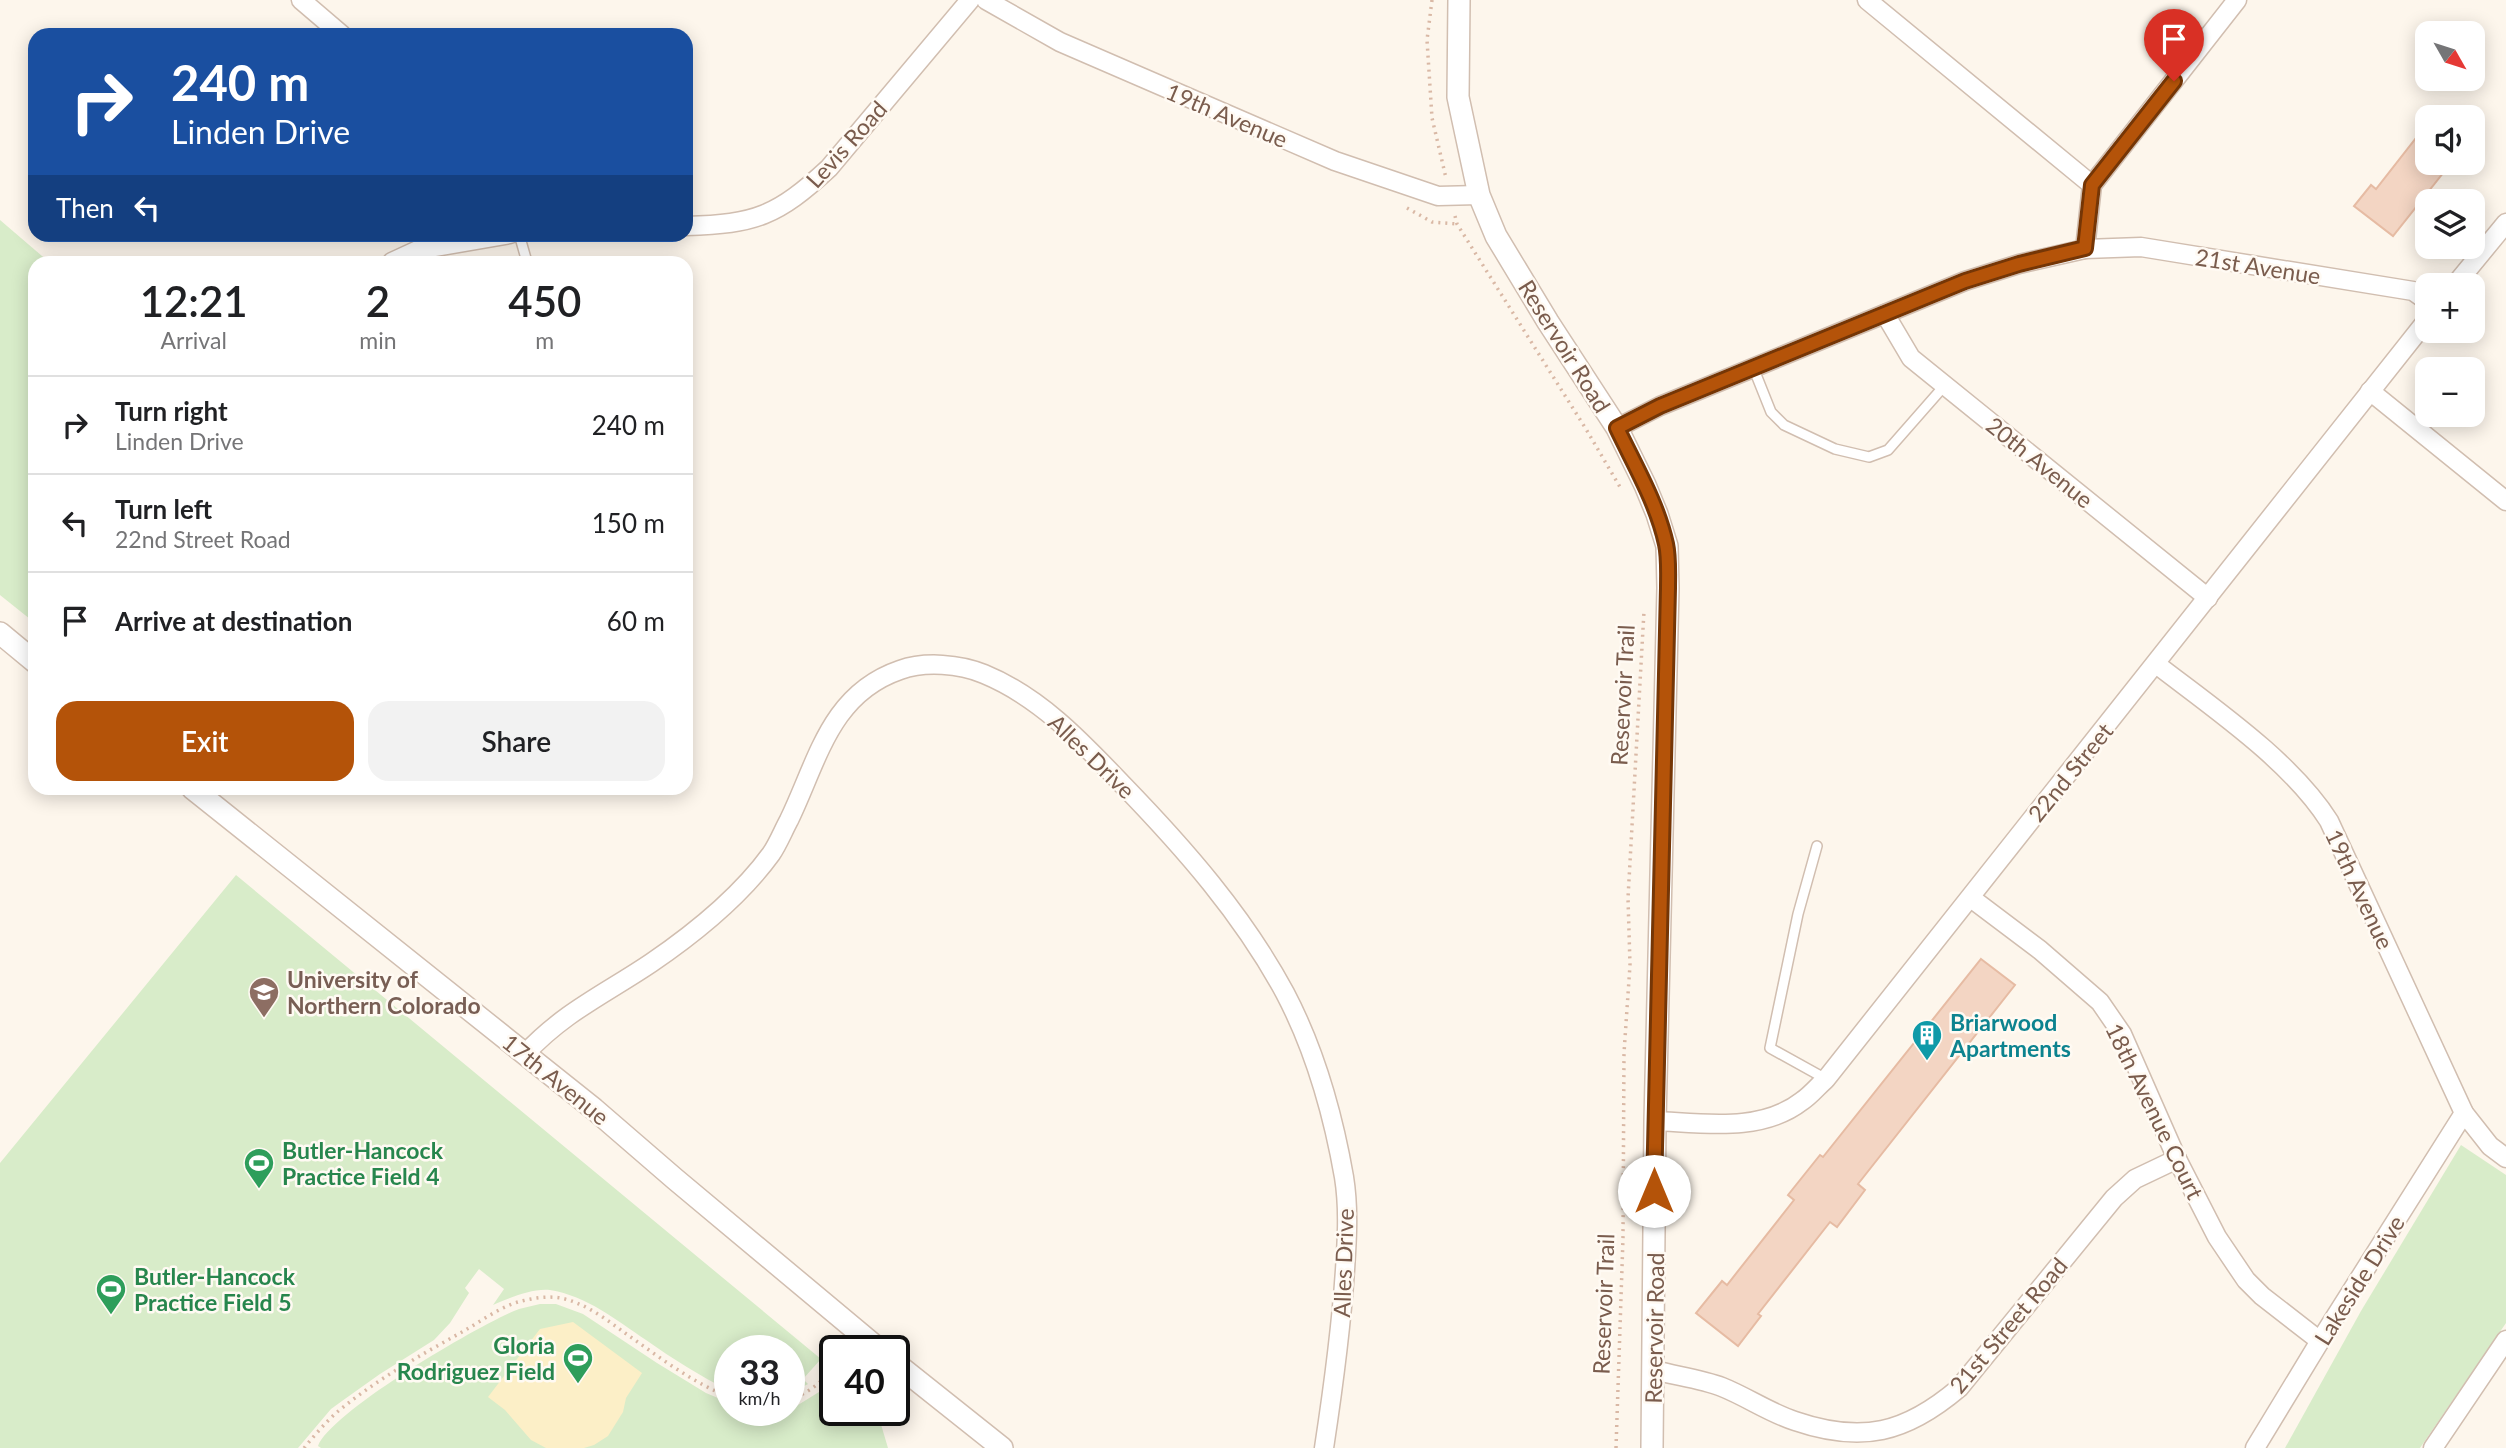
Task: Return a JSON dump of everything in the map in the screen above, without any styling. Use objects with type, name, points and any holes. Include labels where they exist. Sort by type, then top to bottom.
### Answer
[{"type":"street","points":[[301,0],[334,28]]},
{"type":"street","name":"Levis Road","points":[[693,226],[722,225],[760,218],[775,211],[810,186],[829,168],[970,0]]},
{"type":"street","name":"19th Avenue","points":[[986,0],[1060,42],[1325,157],[1437,196],[1479,195]]},
{"type":"street","name":"Reservoir Road","points":[[1459,0],[1458,97],[1479,195],[1496,236],[1617,428],[1653,504],[1667,546],[1655,1121],[1653,1448]]},
{"type":"street","points":[[1867,0],[2092,185]]},
{"type":"street","points":[[2085,248],[2092,185],[2237,0]]},
{"type":"street","points":[[2465,273],[2506,223]]},
{"type":"street","points":[[405,256],[451,242]]},
{"type":"street","name":"21st Avenue","points":[[1617,428],[1660,406],[1965,281],[2085,248],[2141,247],[2415,292]]},
{"type":"street","name":"20th Avenue","points":[[1885,314],[1911,358],[2208,598]]},
{"type":"street","name":"22nd Street","points":[[1655,1121],[1726,1124],[1766,1119],[1803,1101],[1826,1079],[2415,335]]},
{"type":"street","points":[[2370,391],[2506,501]]},
{"type":"street","points":[[0,633],[28,656]]},
{"type":"street","name":"19th Avenue","points":[[2156,664],[2283,767],[2317,803],[2329,821],[2464,1113],[2490,1146],[2506,1158]]},
{"type":"street","name":"Alles Drive","points":[[525,1054],[554,1025],[597,995],[650,964],[711,919],[750,880],[774,850],[829,729],[850,700],[878,678],[906,667],[946,665],[983,673],[1034,702],[1079,738],[1159,822],[1226,902],[1259,949],[1306,1035],[1321,1079],[1344,1179],[1348,1227],[1341,1332],[1324,1448]]},
{"type":"street","name":"17th Avenue","points":[[201,795],[594,1109],[862,1335]]},
{"type":"street","name":"18th Avenue Court","points":[[1971,898],[2040,950],[2100,1002],[2122,1034],[2177,1160],[2217,1237],[2246,1280],[2283,1314],[2320,1340]]},
{"type":"street","name":"Lakeside Drive","points":[[2255,1448],[2464,1113]]},
{"type":"street","name":"21st Street Road","points":[[1654,1370],[1721,1387],[1794,1421],[1839,1433],[1878,1431],[1914,1421],[1937,1407],[1959,1388],[2114,1198],[2135,1179],[2177,1160]]},
{"type":"street","points":[[2433,1448],[2506,1339]]},
{"type":"street","points":[[910,1375],[1002,1448]]},
{"type":"lane","points":[[1753,367],[1772,412],[1784,425],[1835,449],[1869,457],[1888,450],[1945,385]]},
{"type":"lane","points":[[1817,846],[1798,914],[1770,1048],[1826,1079]]},
{"type":"path","points":[[1432,0],[1427,40],[1432,118],[1457,223],[1587,429],[1625,495]]},
{"type":"path","points":[[1396,202],[1432,222],[1457,223]]},
{"type":"path","name":"Reservoir Trail","points":[[1616,1448],[1623,1238],[1624,1052],[1630,965],[1628,898],[1645,599]]},
{"type":"path","points":[[307,1447],[335,1414],[362,1393],[432,1349],[501,1309],[517,1302],[550,1297],[565,1299],[600,1315],[656,1355],[714,1390]]},
{"type":"green space","points":[[0,220],[42,256],[28,256],[28,617],[0,595]]},
{"type":"green space","name":"University of Northern Colorado","points":[[236,875],[792,1335],[714,1335],[714,1382],[601,1310],[564,1293],[536,1291],[493,1305],[504,1289],[479,1269],[465,1288],[469,1293],[450,1323],[434,1340],[331,1409],[298,1448],[0,1448],[0,1163]]},
{"type":"green space","points":[[2461,1145],[2506,1175],[2506,1323],[2420,1448],[2285,1448],[2361,1311]]},
{"type":"green space","points":[[540,1304],[556,1304],[583,1314],[657,1363],[714,1396],[714,1426],[805,1426],[805,1401],[819,1392],[819,1426],[881,1426],[888,1448],[318,1446],[329,1431],[377,1391],[473,1332],[519,1309]]},
{"type":"green space","name":"University of Northern Colorado","points":[[805,1346],[819,1357],[819,1361],[805,1377]]},
{"type":"sand","name":"Gloria Rodriguez Field","points":[[573,1322],[642,1373],[626,1398],[623,1412],[608,1436],[584,1448],[546,1448],[531,1440],[505,1410],[488,1397],[540,1329]]},
{"type":"building","points":[[2415,139],[2415,175],[2441,175],[2430,189],[2415,189],[2415,208],[2393,236],[2354,206],[2371,185],[2376,189]]},
{"type":"building","points":[[1981,959],[2015,985],[1858,1184],[1865,1190],[1837,1227],[1830,1222],[1758,1314],[1761,1316],[1738,1346],[1696,1313],[1722,1281],[1727,1285],[1794,1200],[1788,1195],[1820,1155],[1823,1157]]},
{"type":"place","name":"University of Northern Colorado","points":[[264,1019]]},
{"type":"place","name":"Briarwood Apartments","points":[[1927,1062]]},
{"type":"place","name":"Butler-Hancock Practice Field 4","points":[[259,1190]]},
{"type":"place","name":"Butler-Hancock Practice Field 5","points":[[111,1316]]},
{"type":"place","name":"Gloria Rodriguez Field","points":[[578,1385]]},
{"type":"route","points":[[1654,1191],[1667,546],[1645,485],[1617,428],[1660,406],[1965,281],[2085,248],[2092,185],[2174,81]]}]
